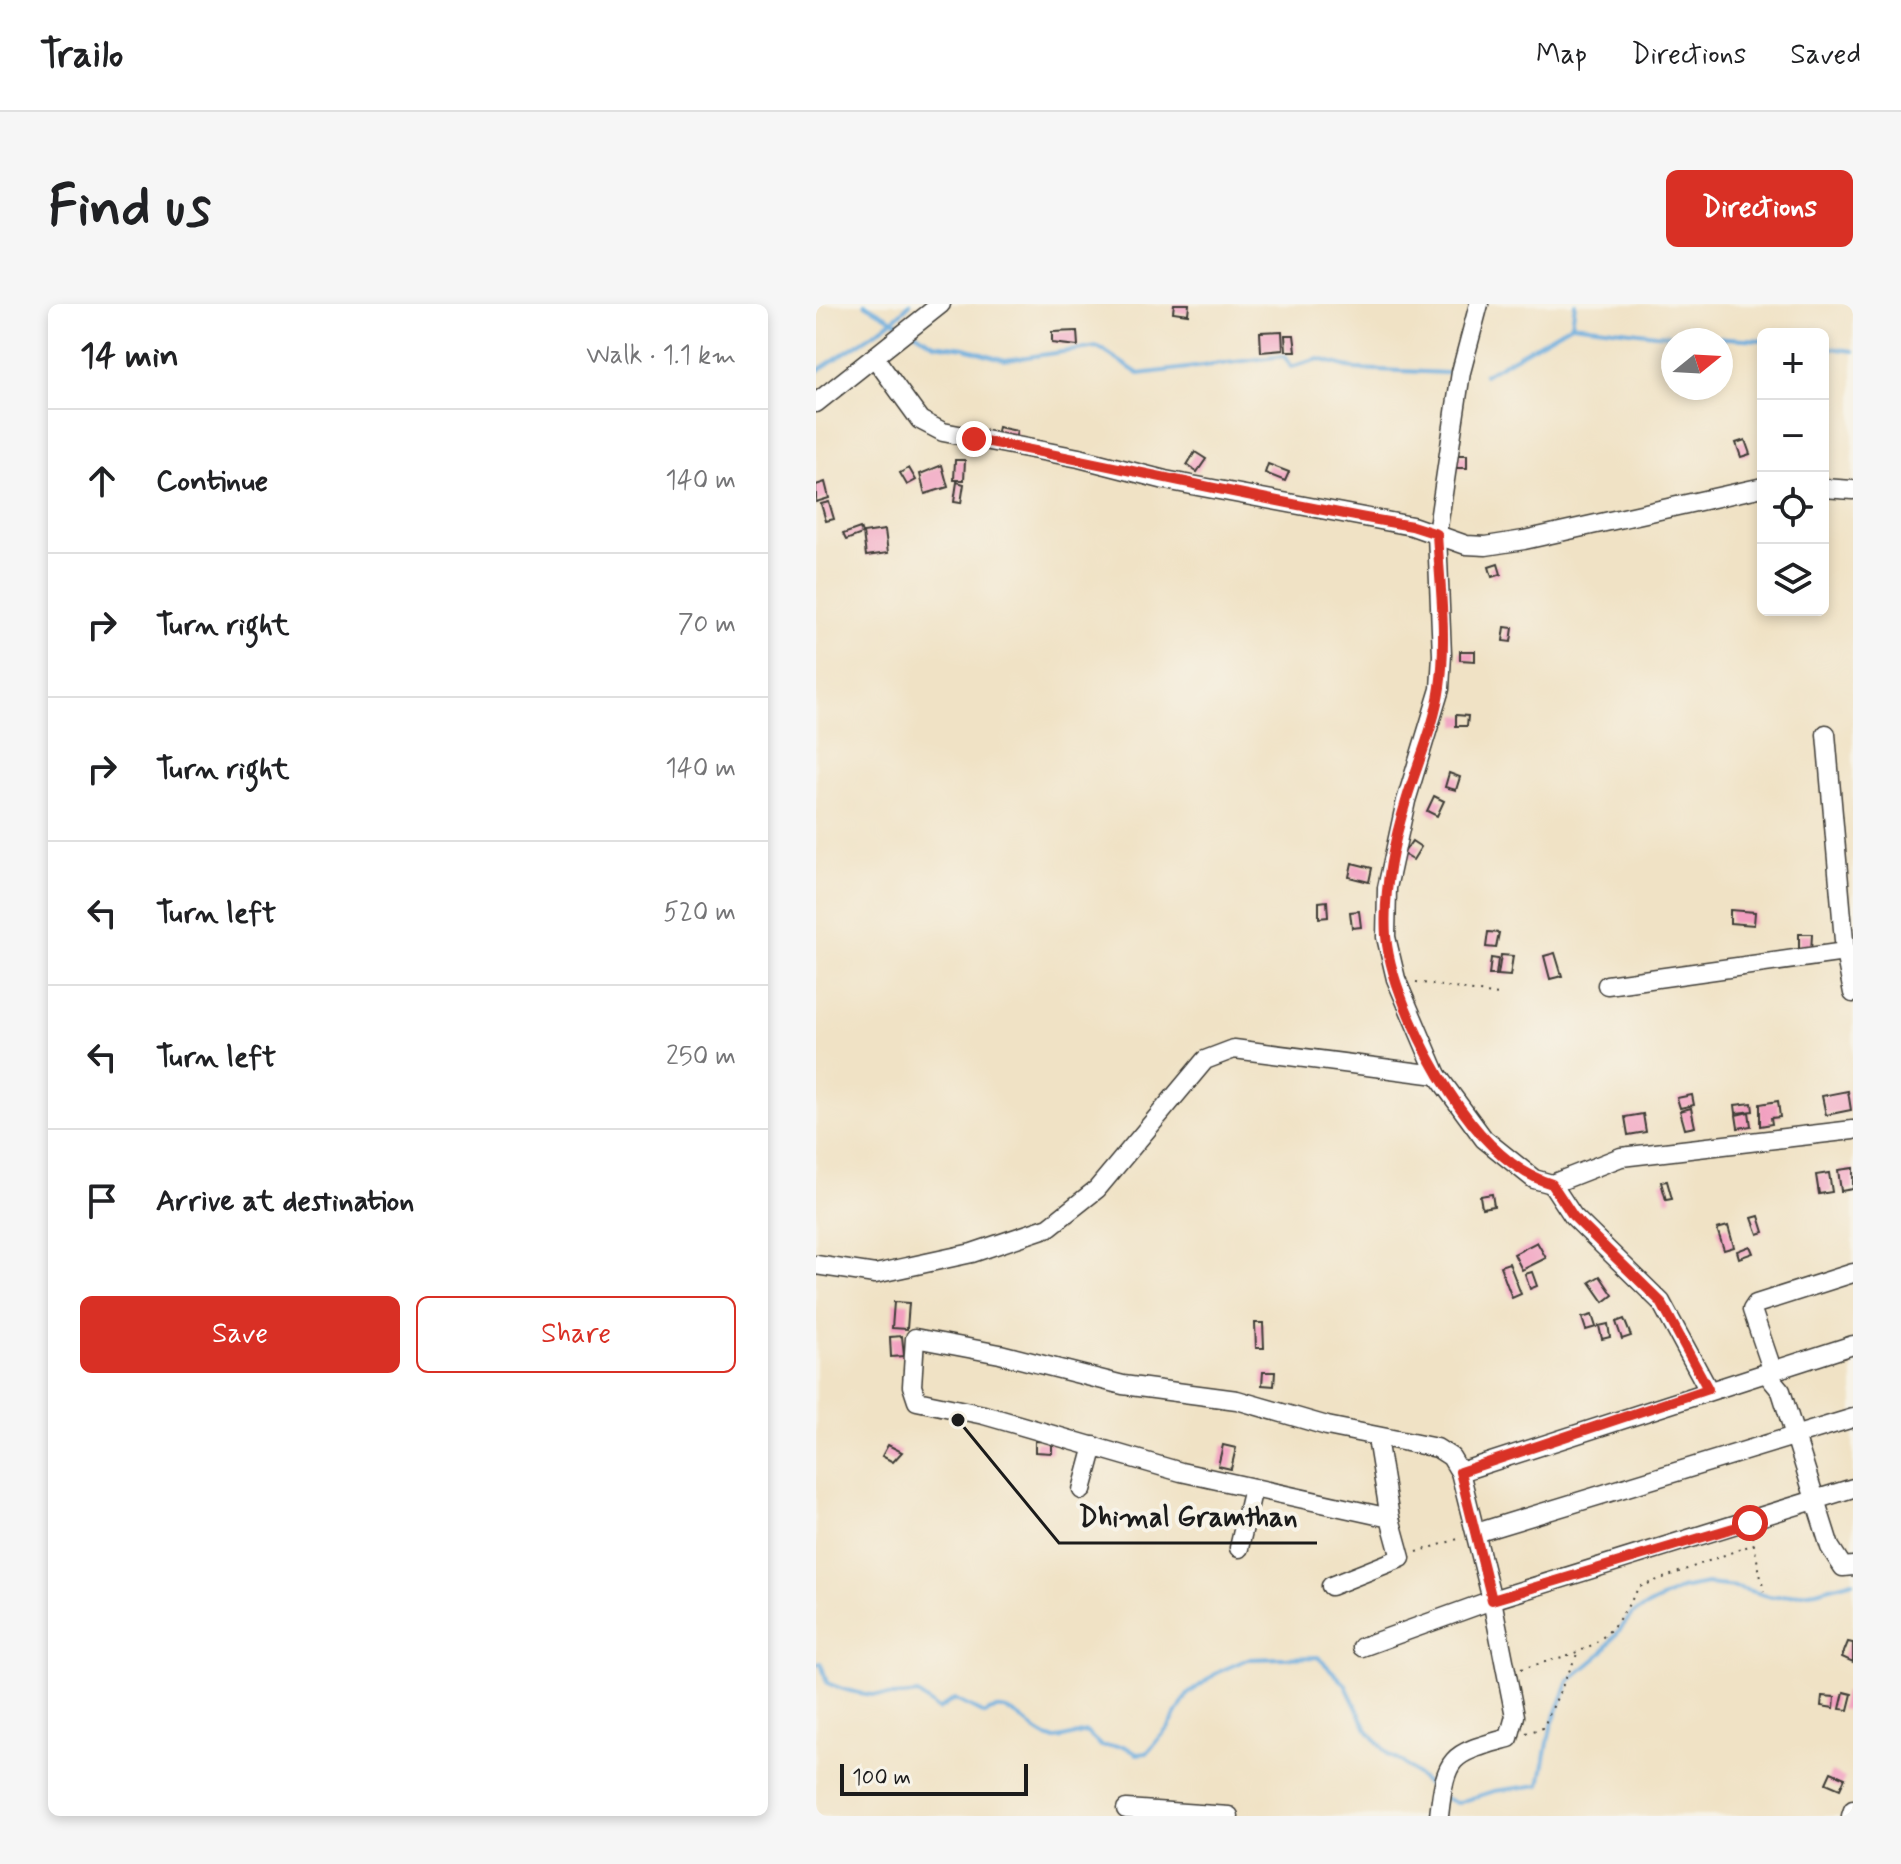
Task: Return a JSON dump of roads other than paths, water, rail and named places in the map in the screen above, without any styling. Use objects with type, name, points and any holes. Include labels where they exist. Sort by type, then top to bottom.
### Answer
[{"type":"street","points":[[816,403],[941,304]]},
{"type":"street","points":[[1479,304],[1461,372],[1437,534],[1442,655],[1440,689],[1406,801],[1387,888],[1386,937],[1396,979],[1437,1075],[1484,1139],[1534,1179],[1552,1184],[1621,1157],[1853,1130]]},
{"type":"street","points":[[875,358],[920,420],[943,432],[1079,458],[1165,480],[1412,526],[1466,545],[1486,546],[1757,488]]},
{"type":"street","points":[[1829,488],[1853,490]]},
{"type":"street","points":[[1826,734],[1845,952],[1853,993]]},
{"type":"street","points":[[1607,985],[1845,952]]},
{"type":"street","points":[[816,1265],[875,1274],[947,1260],[1049,1227],[1097,1189],[1205,1060],[1234,1049],[1437,1075]]},
{"type":"street","points":[[1552,1184],[1573,1216],[1661,1302],[1708,1389]]},
{"type":"street","points":[[1853,1273],[1756,1304],[1752,1310],[1769,1371],[1781,1391],[1830,1547],[1843,1567],[1853,1566]]},
{"type":"street","points":[[1390,1518],[1181,1472],[984,1415],[917,1401],[912,1386],[915,1338],[1000,1354],[1123,1385],[1237,1400],[1377,1438],[1437,1448],[1451,1457],[1460,1472],[1476,1533],[1515,1716],[1509,1738],[1458,1753],[1440,1795],[1439,1816]]},
{"type":"street","points":[[1460,1472],[1708,1389],[1853,1345]]},
{"type":"street","points":[[1476,1533],[1853,1418]]},
{"type":"street","points":[[1331,1586],[1401,1558],[1390,1518],[1377,1438]]},
{"type":"street","points":[[1082,1490],[1094,1446]]},
{"type":"street","points":[[1239,1548],[1253,1488]]},
{"type":"street","points":[[1362,1647],[1492,1600],[1750,1523],[1853,1488]]},
{"type":"street","points":[[1126,1809],[1229,1816]]},
{"type":"street","points":[[1851,1816],[1853,1810]]},
{"type":"waterway","points":[[865,304],[898,323]]},
{"type":"waterway","points":[[816,372],[877,331],[910,304]]},
{"type":"waterway","points":[[1484,375],[1572,324],[1575,304]]},
{"type":"waterway","points":[[1572,324],[1655,334],[1757,340]]},
{"type":"waterway","points":[[913,331],[934,344],[965,348],[1005,360],[1098,347],[1139,374],[1284,356],[1291,367],[1319,359],[1355,369],[1447,373]]},
{"type":"waterway","points":[[1829,348],[1853,351]]},
{"type":"waterway","points":[[1445,1798],[1457,1803],[1494,1791],[1540,1785],[1551,1727],[1569,1681],[1601,1654],[1632,1614],[1681,1589],[1707,1584],[1736,1587],[1772,1597],[1816,1591],[1853,1581]]},
{"type":"waterway","points":[[816,1665],[821,1663],[827,1683],[849,1691],[884,1696],[918,1694],[938,1710],[954,1699],[984,1714],[994,1709],[1004,1709],[1044,1736],[1065,1738],[1086,1732],[1101,1746],[1124,1746],[1137,1754],[1147,1753],[1169,1727],[1188,1694],[1218,1672],[1248,1659],[1318,1657],[1345,1684],[1367,1729],[1388,1755],[1403,1763],[1435,1791]]},
{"type":"place","name":"Dhimal Gramthan","points":[[958,1420]]}]
